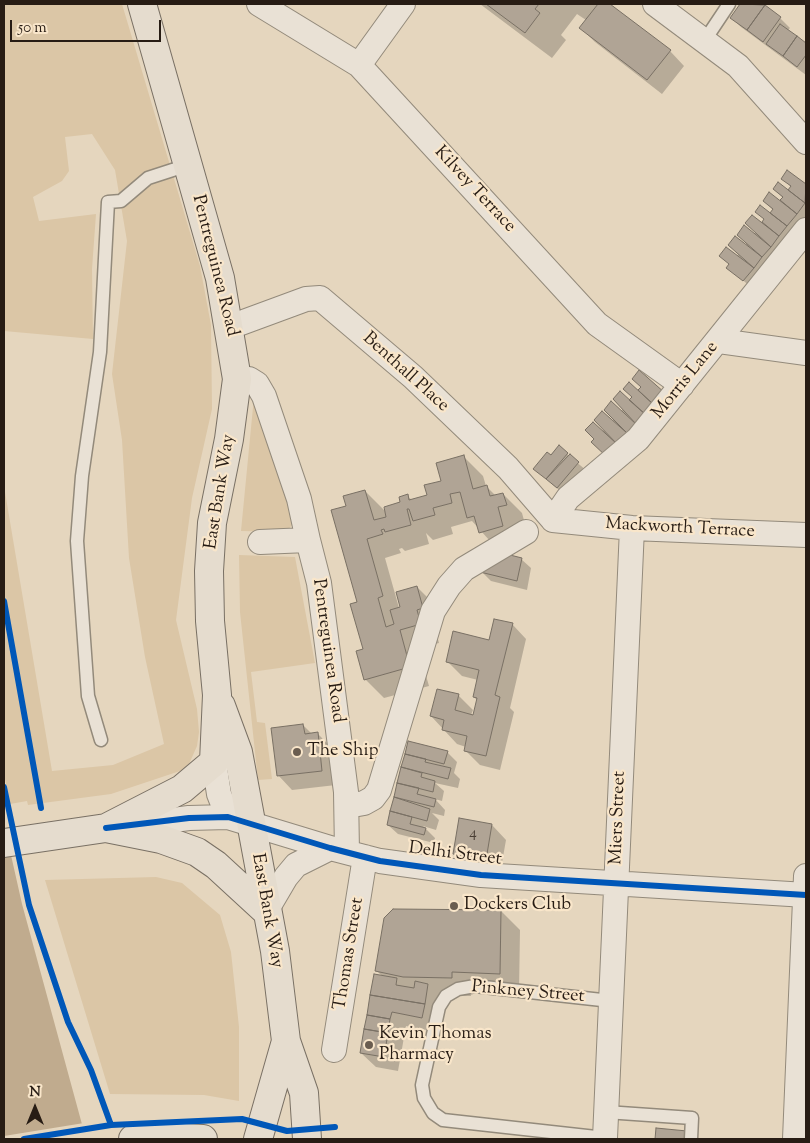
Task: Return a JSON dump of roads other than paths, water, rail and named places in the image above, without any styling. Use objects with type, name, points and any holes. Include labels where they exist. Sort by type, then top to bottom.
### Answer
[{"type":"main road","name":"Pentreguinea Road","points":[[142,4],[220,278],[230,327],[237,378]]},
{"type":"main road","name":"East Bank Way","points":[[214,762],[217,695],[210,621],[209,571],[212,523],[229,439],[237,378]]},
{"type":"main road","name":"East Bank Way","points":[[217,695],[238,752],[239,820],[266,910],[275,951],[286,1041],[304,1093],[307,1139]]},
{"type":"main road","points":[[4,843],[106,828],[182,789],[214,762]]},
{"type":"main road","points":[[106,828],[161,839],[197,852],[216,865],[266,910]]},
{"type":"main road","name":"East Bank Way","points":[[258,1139],[286,1041]]},
{"type":"main road","points":[[132,1139],[167,1136],[203,1139]]},
{"type":"street","name":"Kilvey Terrace","points":[[260,4],[359,65],[597,324],[682,385]]},
{"type":"street","points":[[359,65],[404,4]]},
{"type":"street","points":[[655,4],[738,66],[806,142]]},
{"type":"street","name":"Morris Lane","points":[[553,520],[568,498],[638,439],[718,342],[806,230]]},
{"type":"street","name":"Benthall Place","points":[[230,327],[306,299],[320,298],[413,377],[508,468],[553,520]]},
{"type":"street","points":[[718,342],[806,353]]},
{"type":"street","name":"Pentreguinea Road","points":[[237,378],[249,379],[257,384],[264,396],[299,499],[319,583],[347,806],[347,852]]},
{"type":"street","name":"Mackworth Terrace","points":[[553,520],[632,528],[806,535]]},
{"type":"street","name":"Miers Street","points":[[605,1138],[632,528]]},
{"type":"street","points":[[347,806],[364,803],[373,798],[379,790],[433,611],[449,586],[464,569],[526,532]]},
{"type":"street","points":[[260,542],[308,540]]},
{"type":"street","points":[[214,762],[219,794],[239,820]]},
{"type":"street","name":"Delhi Street","points":[[106,828],[189,818],[239,820],[347,852],[481,875],[616,885],[806,889]]},
{"type":"street","points":[[266,910],[286,877],[296,865],[347,852]]},
{"type":"street","name":"Thomas Street","points":[[334,1050],[347,852]]},
{"type":"street","points":[[795,1139],[806,889]]},
{"type":"lane","points":[[705,40],[729,4]]},
{"type":"lane","points":[[101,740],[88,696],[78,542],[82,476],[100,352],[108,202],[120,201],[148,178],[188,165]]},
{"type":"lane","name":"Pinkney Street","points":[[605,1138],[443,1120],[432,1113],[424,1098],[422,1084],[439,1007],[446,996],[458,989],[475,986],[611,1001]]},
{"type":"lane","points":[[606,1112],[692,1118],[691,1139]]},
{"type":"place","name":"The Ship","points":[[297,752]]},
{"type":"place","name":"Dockers Club","points":[[454,906]]},
{"type":"place","name":"Kevin Thomas Pharmacy","points":[[369,1045]]}]
